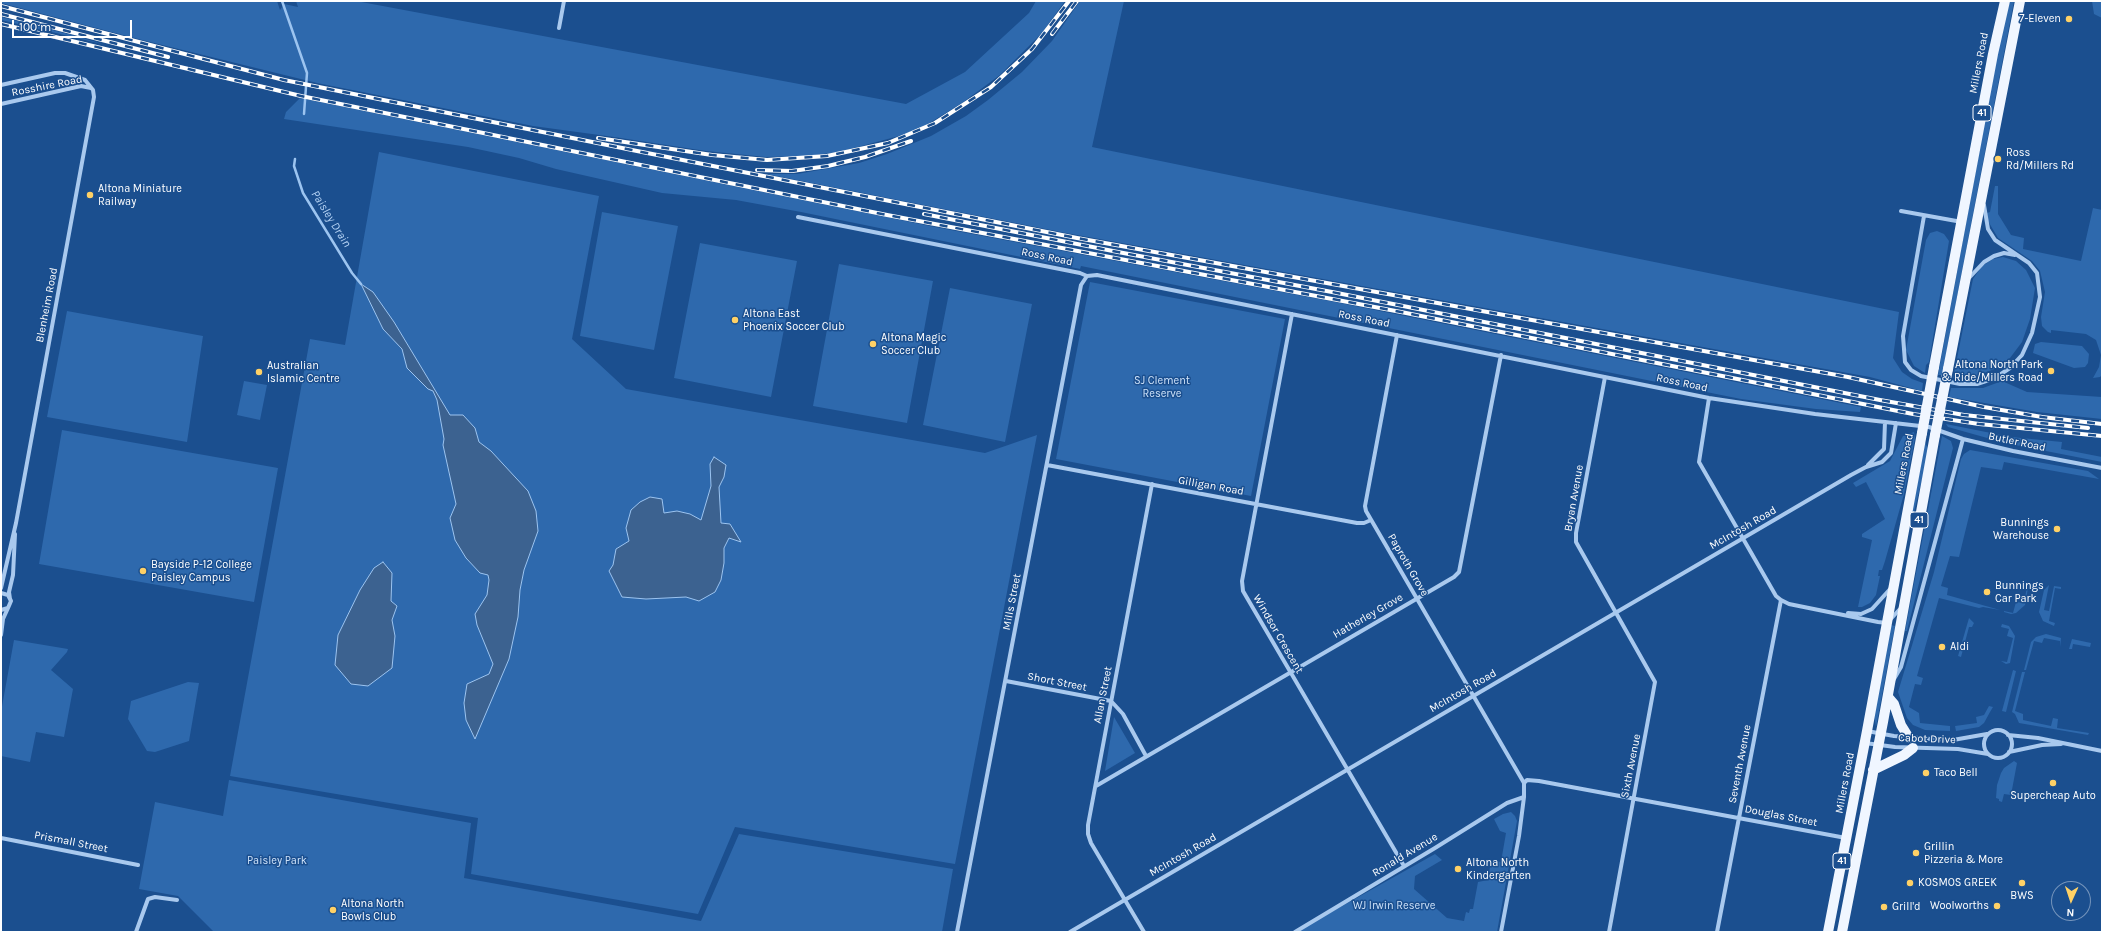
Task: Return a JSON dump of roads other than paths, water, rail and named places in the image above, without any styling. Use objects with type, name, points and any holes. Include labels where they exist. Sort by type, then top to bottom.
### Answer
[{"type":"main road","name":"Millers Road","points":[[1842,932],[1889,692],[1929,432],[1934,367],[1994,47],[2006,1]]},
{"type":"main road","name":"Millers Road","points":[[1828,932],[1865,743],[1893,586],[1929,432],[1948,369],[2020,1]]},
{"type":"main road","points":[[1889,692],[1901,725],[1909,738]]},
{"type":"main road","points":[[1873,770],[1904,755],[1913,748]]},
{"type":"street","points":[[559,28],[564,1]]},
{"type":"street","name":"Rosshire Road","points":[[1,85],[62,73],[84,79],[93,90]]},
{"type":"street","name":"Rosshire Road","points":[[1,104],[81,86],[88,86],[93,90]]},
{"type":"street","name":"Blenheim Road","points":[[1,588],[16,523],[92,110],[94,96],[93,90]]},
{"type":"street","points":[[1924,216],[1903,336],[1905,362],[1911,370],[1921,376],[1960,384],[1976,384],[1995,378],[2010,368],[2022,355],[2032,333],[2040,297],[2040,283],[2037,273],[2029,263],[2015,255],[1995,240],[1988,229],[1985,218],[1983,190]]},
{"type":"street","points":[[1902,211],[1962,222]]},
{"type":"street","name":"Ross Road","points":[[798,216],[1087,276],[1097,275],[1709,398],[1766,408],[1896,423],[1929,432]]},
{"type":"street","points":[[1964,284],[1984,262],[1994,256],[2004,253],[2015,255]]},
{"type":"street","name":"Mills Street","points":[[957,932],[1081,285],[1087,276]]},
{"type":"street","name":"Windsor Crescent","points":[[1292,314],[1242,581],[1243,591],[1404,866]]},
{"type":"street","name":"Paproth Grove","points":[[1397,335],[1366,499],[1366,511],[1524,783]]},
{"type":"street","name":"Hatherley Grove","points":[[1096,786],[1454,577],[1461,567],[1501,355]]},
{"type":"street","name":"Bryan Avenue","points":[[1605,377],[1576,533],[1576,542],[1616,612]]},
{"type":"street","points":[[1709,398],[1699,462],[1781,600],[1789,604],[1887,623],[1903,606]]},
{"type":"street","name":"McIntosh Road","points":[[1866,467],[1884,449],[1885,422]]},
{"type":"street","name":"McIntosh Road","points":[[1070,932],[1743,538],[1866,467],[1882,462],[1891,453],[1896,423]]},
{"type":"street","name":"Butler Road","points":[[1929,432],[2013,451],[2102,468]]},
{"type":"street","name":"Millers Road","points":[[1889,692],[1901,667],[1962,439]]},
{"type":"street","name":"Gilligan Road","points":[[1047,465],[1356,523],[1364,523],[1371,520]]},
{"type":"street","name":"Allan Street","points":[[1144,932],[1088,834],[1088,825],[1152,484]]},
{"type":"street","name":"Blenheim Road","points":[[8,608],[13,568],[16,523]]},
{"type":"street","points":[[6,567],[13,568]]},
{"type":"street","points":[[1840,613],[1861,614],[1870,610],[1893,586]]},
{"type":"street","points":[[1,593],[7,594],[10,599]]},
{"type":"street","name":"Seventh Avenue","points":[[1717,932],[1781,600]]},
{"type":"street","points":[[1,610],[8,608]]},
{"type":"street","points":[[1,635],[3,618],[8,608]]},
{"type":"street","name":"Sixth Avenue","points":[[1609,932],[1655,682],[1616,612]]},
{"type":"street","name":"Short Street","points":[[1006,681],[1111,701]]},
{"type":"street","points":[[1111,701],[1123,714],[1146,756]]},
{"type":"street","points":[[2067,744],[2042,745],[2008,752],[1997,757],[1988,754],[1984,742],[1988,734],[1997,730],[2008,734],[2032,737],[2067,744],[2102,751]]},
{"type":"street","name":"Cabot Drive","points":[[1867,731],[1909,738],[1953,740],[1988,734]]},
{"type":"street","points":[[2008,734],[2011,745],[2008,752]]},
{"type":"street","name":"Cabot Drive","points":[[1865,743],[1878,746],[1958,749],[1988,754]]},
{"type":"street","name":"Douglas Street","points":[[1524,783],[1527,780],[1539,781],[1846,838]]},
{"type":"street","points":[[1501,932],[1524,797],[1524,783]]},
{"type":"street","name":"Ronald Avenue","points":[[1295,932],[1507,803],[1524,797]]},
{"type":"street","name":"Prismall Street","points":[[1,838],[138,864]]},
{"type":"street","points":[[136,932],[148,899],[155,897],[177,900]]},
{"type":"waterway","points":[[282,1],[307,73],[304,114]]},
{"type":"waterway","name":"Paisley Drain","points":[[295,159],[294,166],[303,193],[352,273],[361,284]]},
{"type":"railway","points":[[598,138],[712,155],[767,160],[827,156],[888,143],[935,123],[991,87],[1032,49],[1069,1]]},
{"type":"railway","points":[[1052,34],[1077,1]]},
{"type":"railway","points":[[1,6],[284,80],[632,150],[1077,238],[1848,377],[1984,407],[2042,417],[2102,424]]},
{"type":"railway","points":[[1,14],[168,57]]},
{"type":"railway","points":[[1,24],[301,96],[887,215],[1401,312],[1913,414],[1979,424],[2102,436]]},
{"type":"railway","points":[[757,170],[792,171],[828,166],[865,157],[911,141]]},
{"type":"railway","points":[[924,214],[1332,292],[1880,400],[1964,415],[2088,428]]},
{"type":"place","name":"7-Eleven","points":[[2069,19]]},
{"type":"place","name":"Ross Rd/Millers Rd","points":[[1998,159]]},
{"type":"place","name":"Altona Miniature Railway","points":[[90,195]]},
{"type":"place","name":"Altona East Phoenix Soccer Club","points":[[735,320]]},
{"type":"place","name":"Altona Magic Soccer Club","points":[[873,344]]},
{"type":"place","name":"Altona North Park & Ride/Millers Road","points":[[2051,371]]},
{"type":"place","name":"Australian Islamic Centre","points":[[259,372]]},
{"type":"place","name":"Bunnings Warehouse","points":[[2057,529]]},
{"type":"place","name":"Bayside P-12 College Paisley Campus","points":[[143,571]]},
{"type":"place","name":"Bunnings Car Park","points":[[1987,592]]},
{"type":"place","name":"Aldi","points":[[1942,647]]},
{"type":"place","name":"Taco Bell","points":[[1926,773]]},
{"type":"place","name":"Supercheap Auto","points":[[2053,783]]},
{"type":"place","name":"Grillin Pizzeria & More","points":[[1916,853]]},
{"type":"place","name":"Altona North Kindergarten","points":[[1458,869]]},
{"type":"place","name":"KOSMOS GREEK","points":[[1910,883]]},
{"type":"place","name":"BWS","points":[[2022,883]]},
{"type":"place","name":"Woolworths","points":[[1997,906]]},
{"type":"place","name":"Grill'd","points":[[1884,907]]},
{"type":"place","name":"Altona North Bowls Club","points":[[333,910]]},
{"type":"park label","name":"SJ Clement Reserve","points":[[1162,387]]},
{"type":"park label","name":"Paisley Park","points":[[277,861]]},
{"type":"park label","name":"WJ Irwin Reserve","points":[[1394,906]]}]
